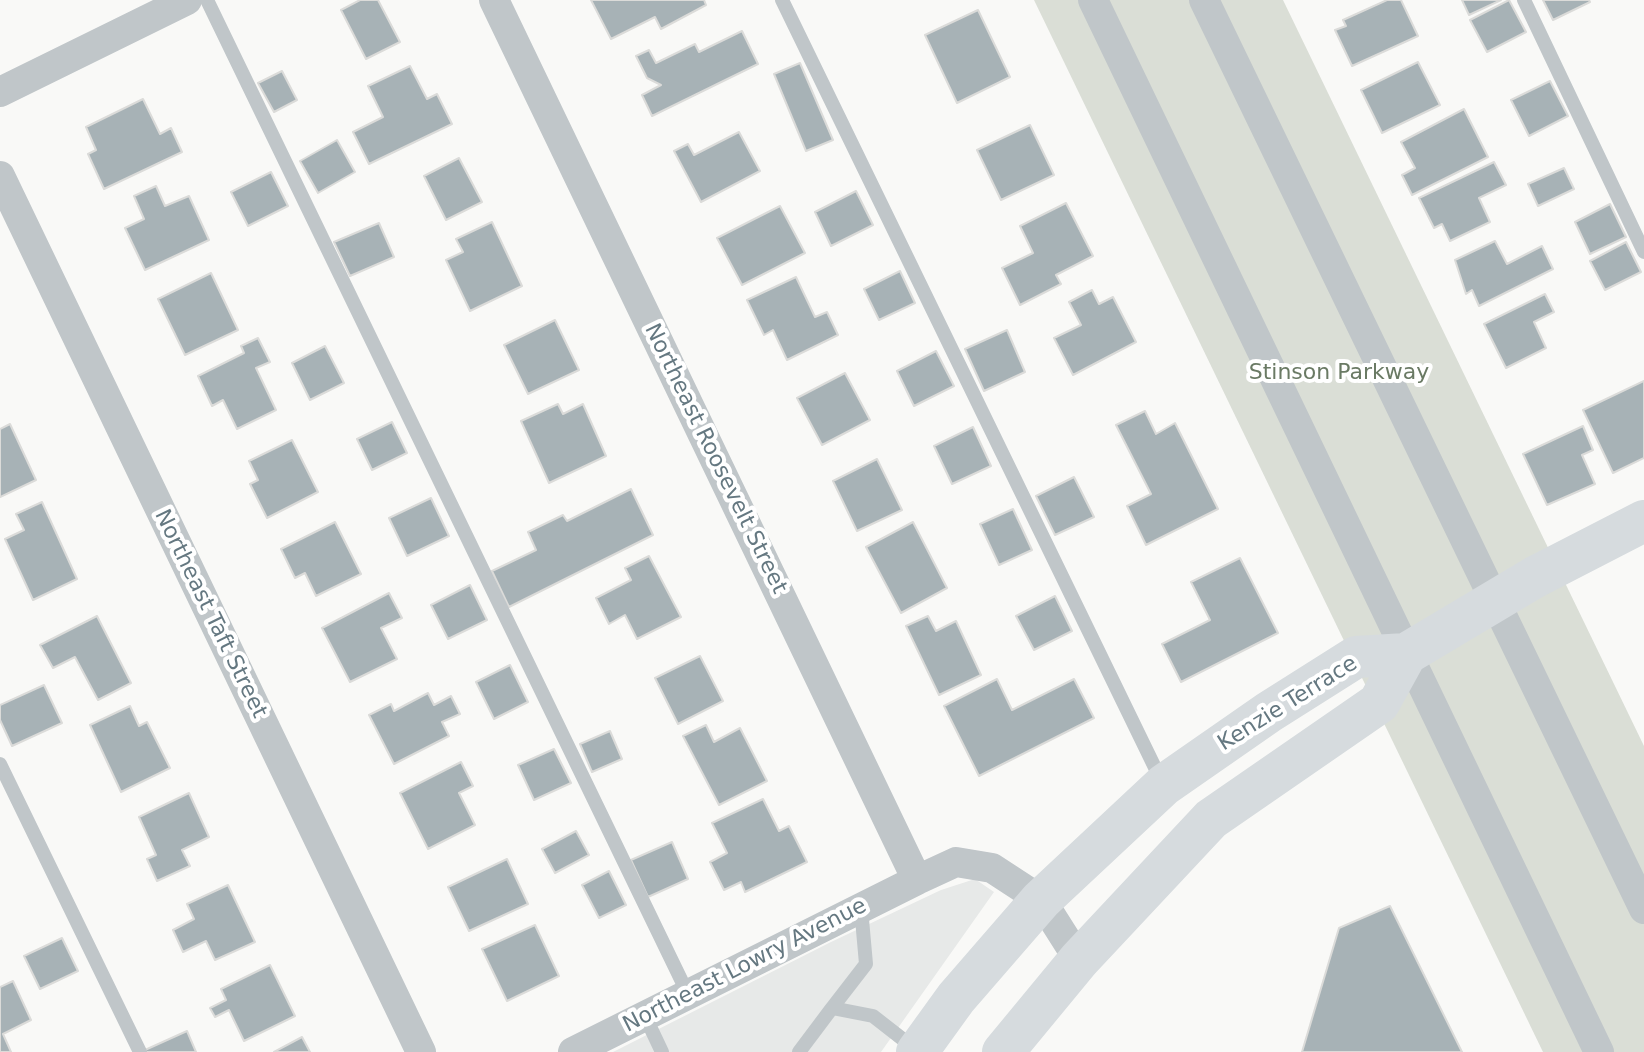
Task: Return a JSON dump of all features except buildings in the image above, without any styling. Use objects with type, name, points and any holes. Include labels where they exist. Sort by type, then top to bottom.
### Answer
[{"type":"main road","points":[[1406,654],[1535,577],[1644,521]]},
{"type":"main road","name":"Kenzie Terrace","points":[[917,1051],[956,998],[1041,900],[1164,785],[1269,712],[1356,657],[1406,654]]},
{"type":"main road","name":"Kenzie Terrace","points":[[1003,1052],[1079,960],[1211,819],[1379,703],[1406,654]]},
{"type":"street","points":[[0,92],[187,0]]},
{"type":"street","name":"Northeast Roosevelt Street","points":[[494,0],[917,880]]},
{"type":"street","points":[[1093,0],[1599,1052]]},
{"type":"street","points":[[1204,0],[1644,909]]},
{"type":"street","name":"Northeast Taft Street","points":[[0,176],[421,1052]]},
{"type":"street","points":[[917,880],[956,862],[992,868],[1041,900],[1079,960]]},
{"type":"street","name":"Northeast Lowry Avenue","points":[[573,1052],[917,880]]},
{"type":"lane","points":[[207,0],[688,994]]},
{"type":"lane","points":[[782,0],[1164,785]]},
{"type":"lane","points":[[1524,0],[1644,252]]},
{"type":"lane","points":[[0,764],[140,1052]]},
{"type":"lane","points":[[799,1052],[866,964],[861,908]]},
{"type":"lane","points":[[832,1008],[873,1016],[917,1051]]},
{"type":"lane","points":[[645,1016],[662,1052]]},
{"type":"shaded area","points":[[975,879],[994,892],[881,1052],[613,1052],[831,942],[941,890]]},
{"type":"green space","name":"Stinson Parkway","points":[[1034,0],[1283,0],[1644,746],[1644,1052],[1543,1052]]}]
